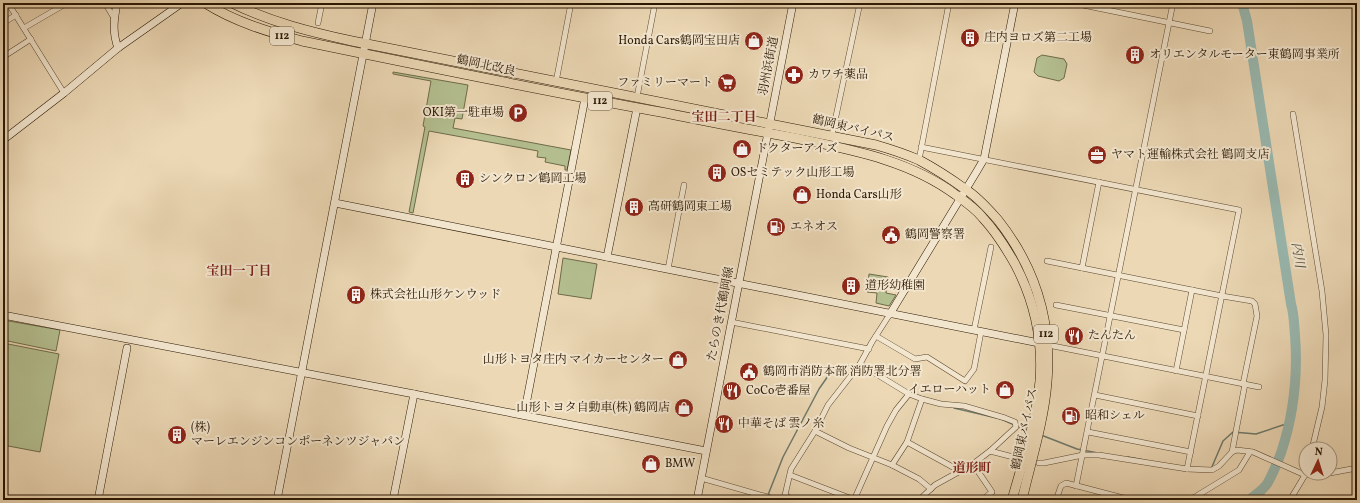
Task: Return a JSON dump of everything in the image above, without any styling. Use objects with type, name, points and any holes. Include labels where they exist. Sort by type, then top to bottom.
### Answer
[{"type":"highway","name":"鶴岡北改良","points":[[205,3],[217,11],[247,24],[274,34],[302,41],[637,108],[768,128]]},
{"type":"highway","name":"鶴岡北改良","points":[[232,3],[249,12],[299,28],[556,82],[637,97],[768,128]]},
{"type":"highway","name":"鶴岡東バイパス","points":[[768,128],[832,135],[876,145],[919,160],[966,189],[988,209],[1005,229],[1028,266],[1035,284],[1041,309],[1047,382],[1045,399],[1022,500]]},
{"type":"highway","name":"鶴岡東バイパス","points":[[768,128],[893,161],[930,178],[960,198],[983,217],[1002,242],[1017,268],[1031,302],[1044,344],[1035,410],[1012,500]]},
{"type":"street","points":[[8,3],[64,93]]},
{"type":"street","points":[[24,28],[57,5],[67,3]]},
{"type":"street","points":[[105,3],[114,18]]},
{"type":"street","points":[[117,3],[114,18],[114,37],[118,48]]},
{"type":"street","points":[[3,140],[64,93],[118,48],[182,3]]},
{"type":"street","points":[[318,23],[322,3]]},
{"type":"street","points":[[276,500],[373,3]]},
{"type":"street","points":[[556,82],[571,3]]},
{"type":"street","points":[[637,97],[655,3]]},
{"type":"street","name":"羽州浜街道","points":[[768,128],[793,3]]},
{"type":"street","points":[[832,135],[860,3]]},
{"type":"street","points":[[919,160],[949,3]]},
{"type":"street","points":[[793,500],[784,498],[791,469],[815,431],[828,405],[860,364],[984,159],[1015,3]]},
{"type":"street","points":[[1073,3],[1210,31]]},
{"type":"street","points":[[1076,486],[1174,3]]},
{"type":"street","points":[[3,22],[16,15]]},
{"type":"street","points":[[3,57],[31,39]]},
{"type":"street","points":[[524,415],[585,98]]},
{"type":"street","points":[[606,257],[637,108]]},
{"type":"street","points":[[1293,114],[1322,291],[1326,335],[1325,380],[1322,407],[1314,441]]},
{"type":"street","name":"たらのき代鶴岡線","points":[[697,500],[768,128]]},
{"type":"street","points":[[921,147],[1239,210],[1188,469]]},
{"type":"street","points":[[1082,268],[1099,182]]},
{"type":"street","points":[[668,269],[684,185]]},
{"type":"street","points":[[335,203],[1259,387]]},
{"type":"street","points":[[876,336],[915,359],[927,357],[965,381],[974,370],[978,331],[991,247]]},
{"type":"street","points":[[1047,261],[1252,301],[1255,304],[1257,316],[1232,452]]},
{"type":"street","points":[[1176,370],[1192,290]]},
{"type":"street","points":[[1056,304],[1184,330]]},
{"type":"street","points":[[3,315],[706,451]]},
{"type":"street","points":[[731,322],[869,349]]},
{"type":"street","points":[[98,500],[127,348]]},
{"type":"street","points":[[860,364],[909,394],[922,399],[941,404],[964,406],[1015,422],[1016,427],[990,451],[973,464],[935,485],[919,500]]},
{"type":"street","points":[[393,500],[414,394]]},
{"type":"street","points":[[790,475],[855,500],[896,410],[909,394]]},
{"type":"street","points":[[1095,395],[1198,416]]},
{"type":"street","points":[[892,465],[907,442],[922,399]]},
{"type":"street","points":[[815,431],[849,448],[892,465],[919,479],[931,490]]},
{"type":"street","points":[[1088,432],[1191,452]]},
{"type":"street","points":[[907,442],[960,471]]},
{"type":"street","points":[[1039,463],[1083,455],[1099,455],[1188,469],[1212,470],[1219,466],[1232,452],[1237,450],[1251,452],[1298,470]]},
{"type":"street","points":[[990,451],[1017,458]]},
{"type":"street","points":[[1190,500],[1240,470],[1251,452]]},
{"type":"street","points":[[973,464],[992,492],[982,500]]},
{"type":"street","points":[[1338,472],[1357,468]]},
{"type":"street","points":[[701,478],[778,500]]},
{"type":"street","points":[[1290,500],[1301,481]]},
{"type":"street","points":[[1056,500],[1059,489],[1063,484],[1131,500]]},
{"type":"green space","points":[[1042,55],[1064,59],[1067,64],[1064,78],[1059,81],[1038,76],[1034,72],[1037,58]]},
{"type":"green space","points":[[393,72],[468,85],[462,119],[455,118],[453,128],[571,150],[567,170],[565,170],[565,166],[545,162],[546,158],[537,157],[538,151],[429,131],[413,213],[409,212],[425,127],[423,126],[431,81],[393,74]]},
{"type":"green space","points":[[563,258],[597,264],[591,299],[558,294]]},
{"type":"green space","points":[[869,274],[888,277],[886,293],[896,295],[889,306],[876,303],[877,293],[867,292]]},
{"type":"green space","points":[[3,320],[60,330],[56,351],[3,340]]},
{"type":"green space","points":[[3,343],[59,354],[40,452],[3,445]]},
{"type":"waterway","name":"内川","points":[[1242,3],[1247,21],[1293,312],[1296,350],[1292,409],[1281,453],[1267,484],[1249,500]]},
{"type":"waterway","points":[[766,500],[783,457],[819,389],[828,376],[840,365],[855,367]]},
{"type":"waterway","points":[[859,368],[873,375]]},
{"type":"waterway","points":[[954,408],[1001,419],[1028,431]]},
{"type":"waterway","points":[[1211,469],[1223,441],[1233,432],[1256,434],[1289,423]]},
{"type":"waterway","points":[[1041,435],[1077,449],[1098,453]]},
{"type":"waterway","points":[[1128,457],[1144,460]]},
{"type":"place","name":"庄内ヨロズ第二工場","points":[[970,38]]},
{"type":"place","name":"Honda Cars鶴岡宝田店","points":[[754,41]]},
{"type":"place","name":"オリエンタルモーター東鶴岡事業所","points":[[1135,55]]},
{"type":"place","name":"カワチ薬品","points":[[794,75]]},
{"type":"place","name":"ファミリーマート","points":[[727,83]]},
{"type":"place","name":"OKI第一駐車場","points":[[518,113]]},
{"type":"place","name":"ドクターアイズ","points":[[742,149]]},
{"type":"place","name":"ヤマト運輸株式会社 鶴岡支店","points":[[1097,155]]},
{"type":"place","name":"OSセミテック山形工場","points":[[717,173]]},
{"type":"place","name":"シンクロン鶴岡工場","points":[[465,179]]},
{"type":"place","name":"Honda Cars山形","points":[[802,195]]},
{"type":"place","name":"高研鶴岡東工場","points":[[634,207]]},
{"type":"place","name":"エネオス","points":[[776,227]]},
{"type":"place","name":"鶴岡警察署","points":[[891,235]]},
{"type":"place","name":"道形幼稚園","points":[[851,286]]},
{"type":"place","name":"株式会社山形ケンウッド","points":[[356,295]]},
{"type":"place","name":"たんたん","points":[[1074,336]]},
{"type":"place","name":"山形トヨタ庄内 マイカーセンター","points":[[678,360]]},
{"type":"place","name":"鶴岡市消防本部 消防署北分署","points":[[749,372]]},
{"type":"place","name":"イエローハット","points":[[1005,390]]},
{"type":"place","name":"CoCo壱番屋","points":[[732,391]]},
{"type":"place","name":"山形トヨタ自動車(株) 鶴岡店","points":[[684,408]]},
{"type":"place","name":"昭和シェル","points":[[1071,416]]},
{"type":"place","name":"中華そば 雲ノ糸","points":[[724,424]]},
{"type":"place","name":"(株) マーレエンジンコンポーネンツジャパン","points":[[177,435]]},
{"type":"place","name":"BMW","points":[[651,464]]},
{"type":"district","name":"宝田二丁目","points":[[724,118]]},
{"type":"district","name":"宝田一丁目","points":[[239,272]]},
{"type":"district","name":"道形町","points":[[972,469]]}]
